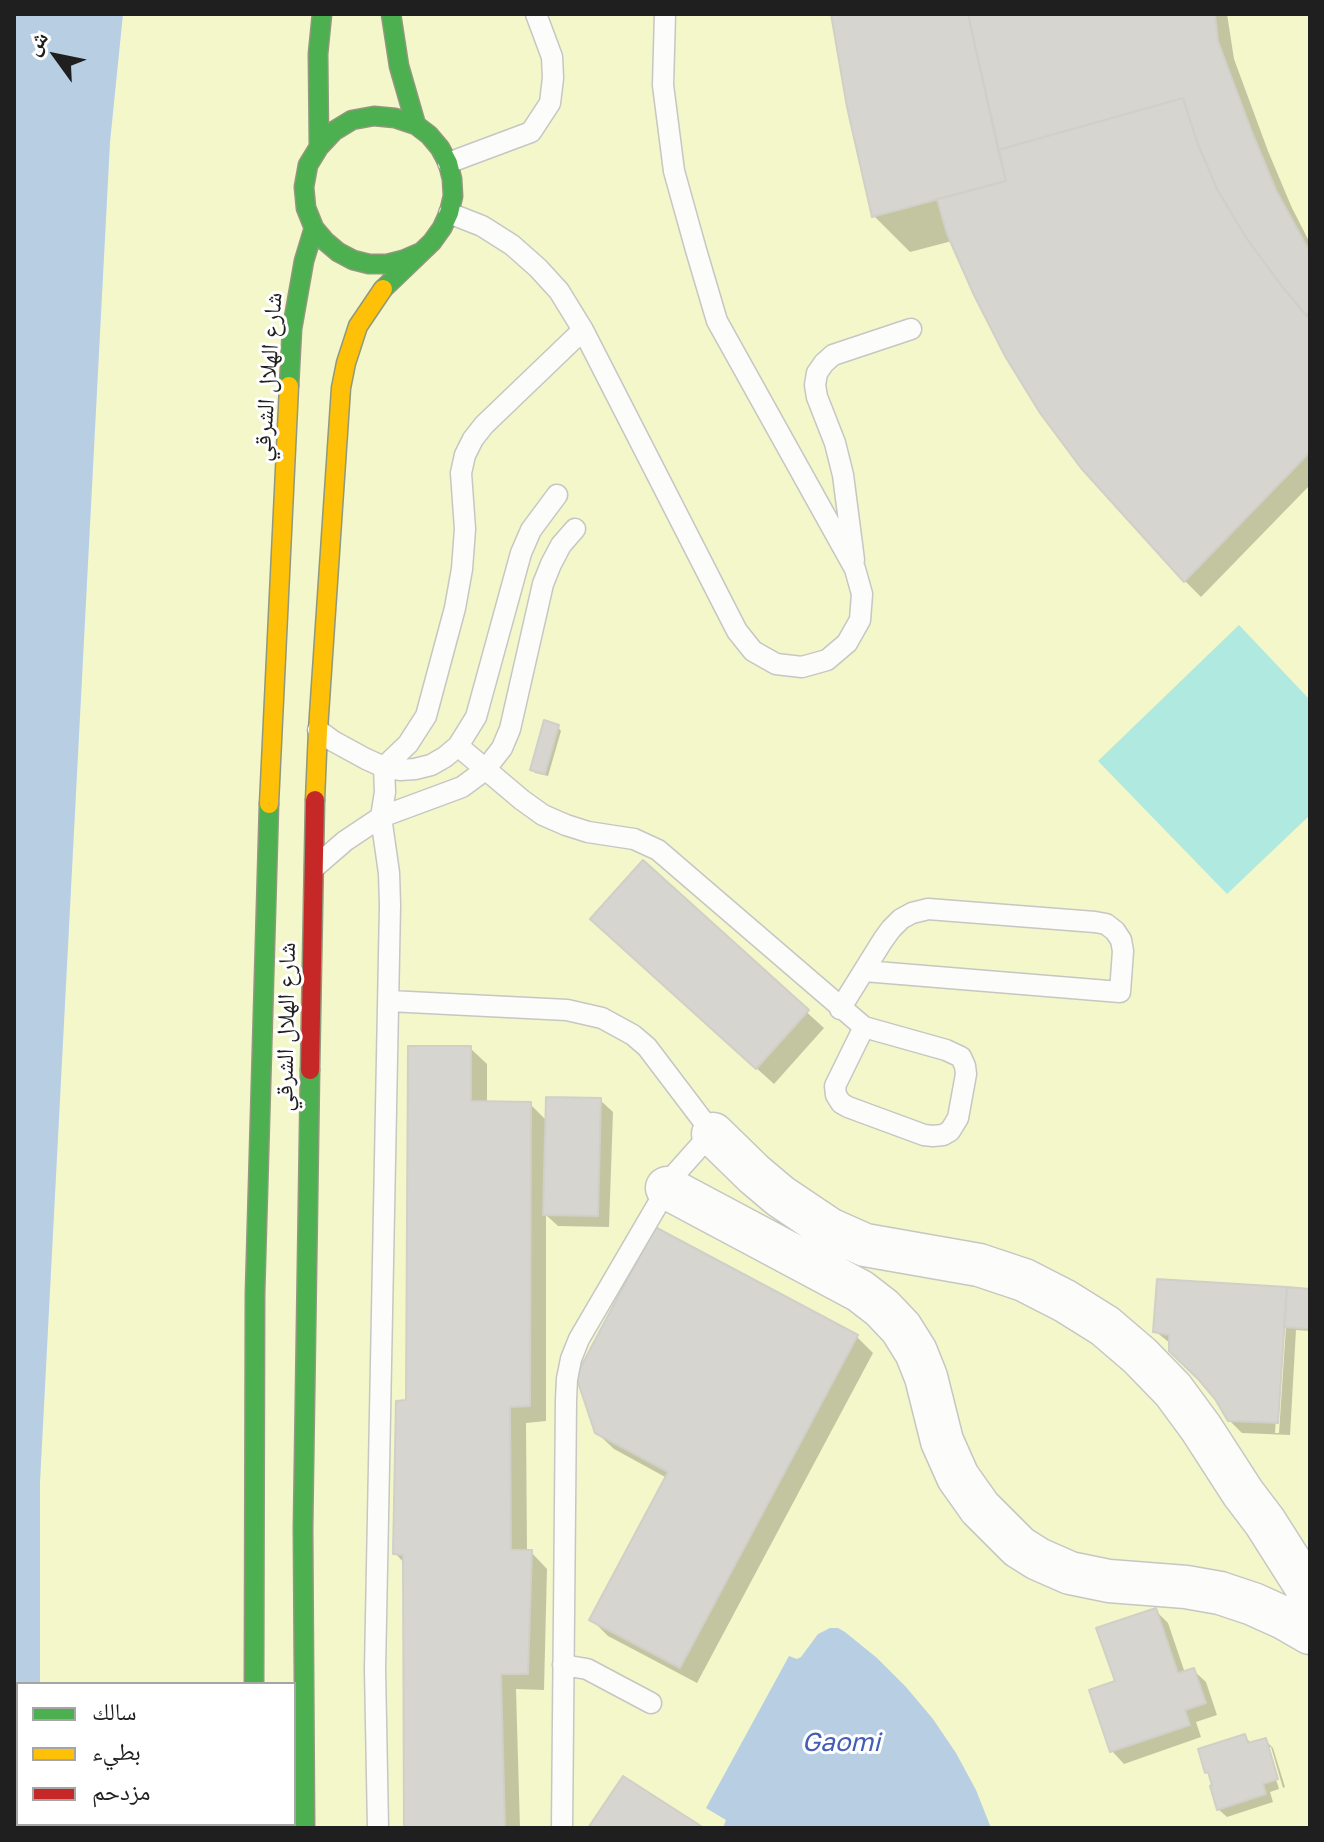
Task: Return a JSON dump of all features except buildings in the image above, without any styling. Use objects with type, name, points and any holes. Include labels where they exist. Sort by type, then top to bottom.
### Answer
[{"type":"main road","points":[[319,147],[318,54],[322,14]]},
{"type":"main road","points":[[391,14],[399,66],[416,125]]},
{"type":"main road","points":[[374,116],[395,118],[416,125],[440,148],[448,163],[453,196],[442,228],[419,253],[403,260],[369,264],[353,260],[331,247],[314,228],[306,208],[304,187],[308,165],[334,131],[352,120],[374,116]]},
{"type":"main road","name":"شارع الهلال الشرقي","points":[[254,1682],[255,1293],[267,841],[292,329],[304,261],[314,228]]},
{"type":"main road","name":"شارع الهلال الشرقي","points":[[305,1828],[303,1528],[313,870],[318,730],[341,388],[358,326],[380,292],[419,253]]},
{"type":"street","points":[[713,1134],[780,1196],[829,1229],[865,1245],[979,1265],[1024,1280],[1105,1326],[1173,1390],[1265,1522],[1310,1593]]},
{"type":"street","points":[[667,1188],[860,1291],[882,1308],[901,1328],[916,1352],[926,1377],[942,1441],[958,1477],[980,1508],[1019,1547],[1070,1573],[1109,1581],[1220,1593],[1263,1608],[1310,1633]]},
{"type":"street","points":[[789,1254],[808,1216]]},
{"type":"lane","points":[[448,163],[531,132],[550,103],[552,57],[536,14]]},
{"type":"lane","points":[[665,14],[663,85],[674,171],[717,321],[855,569]]},
{"type":"lane","points":[[449,213],[482,226],[502,239],[538,268],[559,291],[583,330],[737,631],[753,651],[776,664],[802,667],[827,660],[847,643],[860,620],[862,594],[855,569],[843,475],[835,443],[817,397],[817,373],[833,355],[911,329]]},
{"type":"lane","points":[[378,1828],[375,1669],[389,1001],[389,873],[381,817],[385,792],[384,767],[408,744],[426,716],[455,608],[465,529],[461,473],[465,455],[484,425],[583,330]]},
{"type":"lane","points":[[318,730],[349,751],[384,767],[400,770],[415,769],[438,761],[458,746],[479,709],[521,553],[531,530],[557,495]]},
{"type":"lane","points":[[313,870],[345,841],[381,817],[462,787],[485,770],[502,748],[510,729],[547,574],[561,545],[575,529]]},
{"type":"lane","points":[[458,746],[543,815],[588,832],[634,839],[658,850],[864,1027],[961,1057],[966,1074],[958,1118],[950,1131],[943,1135],[924,1135],[841,1103],[835,1086],[864,1027]]},
{"type":"lane","points":[[840,1009],[864,971],[891,929],[912,913],[928,909],[1106,924],[1121,940],[1123,951],[1120,992],[864,971]]},
{"type":"lane","points":[[389,1001],[567,1010],[602,1018],[633,1035],[647,1047],[713,1134],[687,1159],[667,1188],[579,1339],[571,1359],[566,1400],[562,1828]]},
{"type":"lane","points":[[563,1665],[587,1669],[651,1703]]},
{"type":"sand","points":[[123,14],[1310,14],[1310,1828],[40,1828],[296,1826],[296,1682],[40,1682],[40,1482],[110,142]]},
{"type":"shaded area","points":[[1239,625],[1310,700],[1310,815],[1227,894],[1098,761]]},
{"type":"water","points":[[14,14],[123,14],[110,142],[40,1482],[40,1682],[16,1682],[16,1826],[40,1828],[14,1828]]},
{"type":"water","name":"Gaomi","points":[[830,1628],[845,1632],[877,1658],[933,1719],[976,1790],[991,1828],[723,1828],[726,1820],[706,1808],[789,1656],[801,1657],[818,1634]]},
{"type":"traffic: fast","points":[[319,147],[318,54],[322,14]]},
{"type":"traffic: fast","points":[[391,14],[399,66],[416,125]]},
{"type":"traffic: fast","points":[[383,289],[432,242],[442,228],[453,196],[452,179],[440,148],[416,125],[395,118],[374,116],[352,120],[334,131],[308,165],[304,187],[306,208],[314,228],[338,252],[369,264],[387,264],[419,253]]},
{"type":"traffic: fast","points":[[289,386],[292,329],[304,261],[314,228]]},
{"type":"traffic: fast","points":[[254,1682],[255,1293],[269,804]]},
{"type":"traffic: fast","points":[[305,1828],[303,1528],[310,1070]]},
{"type":"traffic: slow","points":[[315,800],[341,388],[358,326],[383,289]]},
{"type":"traffic: slow","points":[[269,804],[289,386]]},
{"type":"traffic: jam","points":[[310,1070],[315,800]]}]
